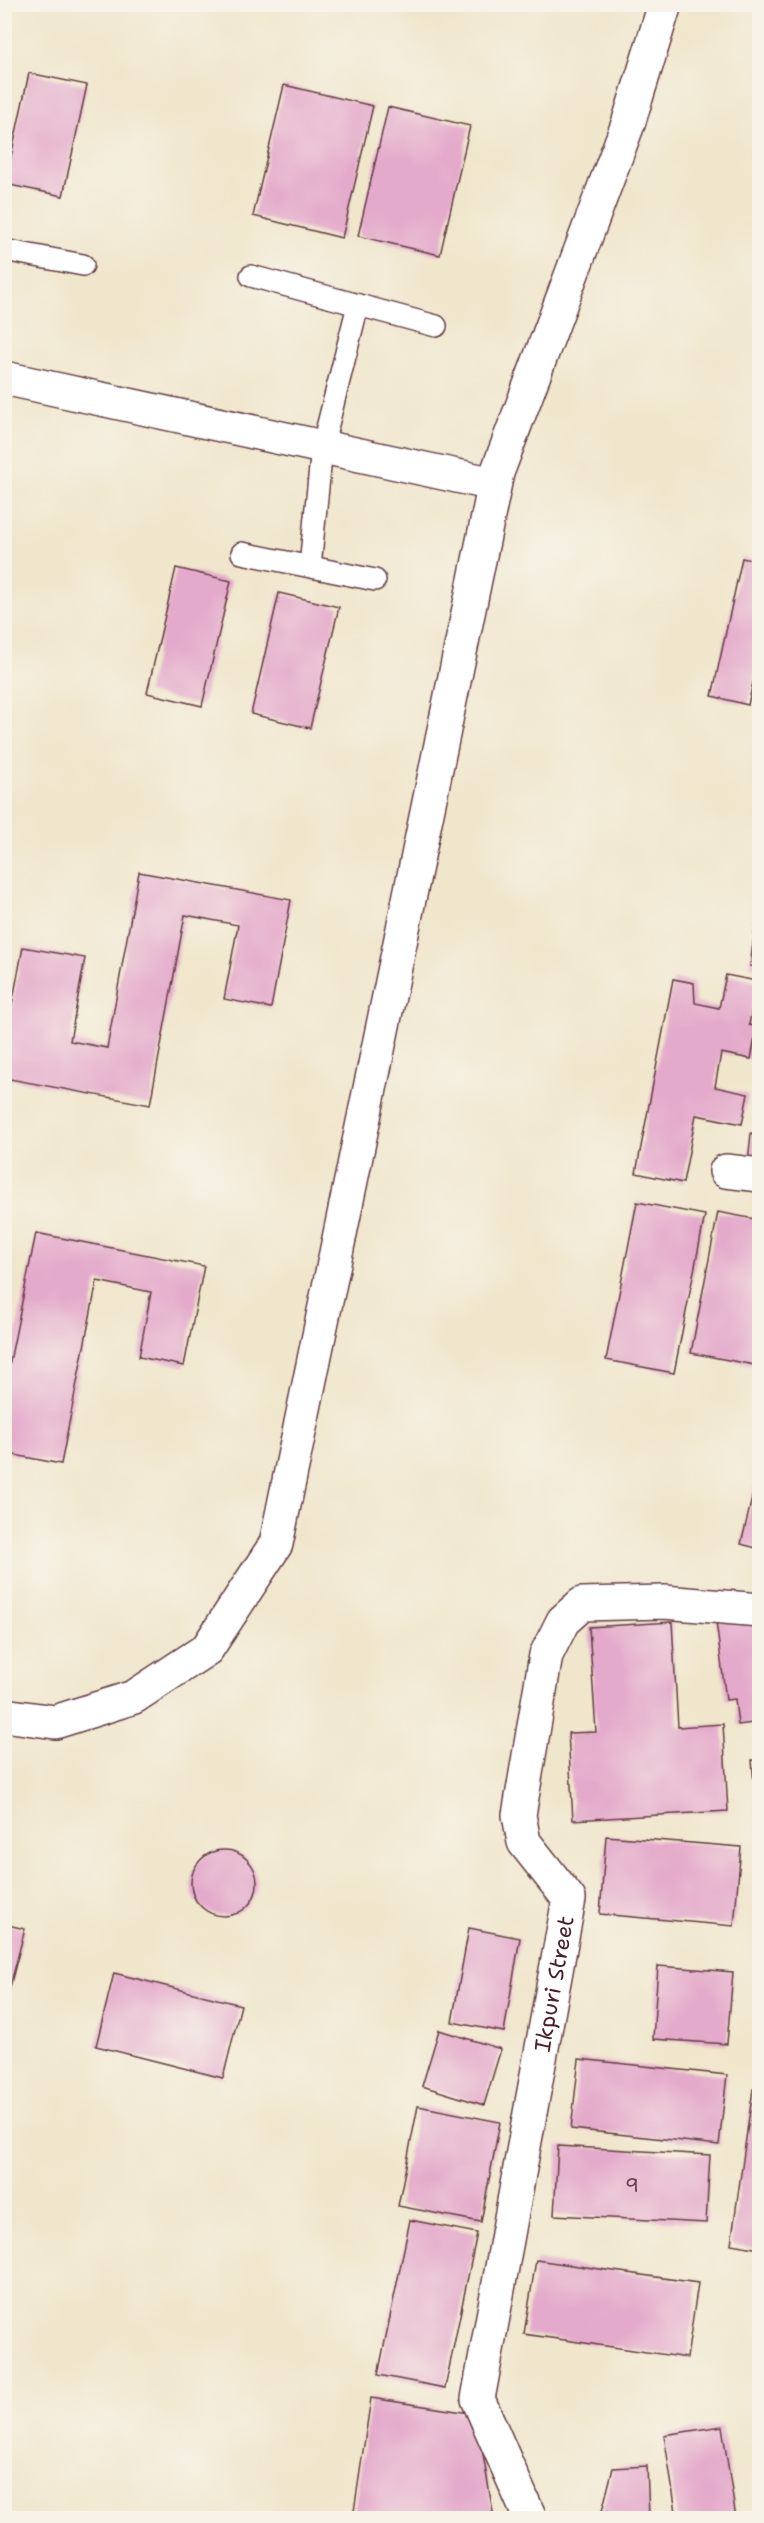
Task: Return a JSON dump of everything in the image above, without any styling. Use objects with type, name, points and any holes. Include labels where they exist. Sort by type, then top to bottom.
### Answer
[{"type":"street","points":[[4,1715],[55,1722],[134,1696],[207,1649],[276,1544],[494,484],[628,124],[665,4]]},
{"type":"street","points":[[4,378],[494,484]]},
{"type":"street","points":[[726,1171],[759,1175]]},
{"type":"street","name":"Ikpuri Street","points":[[530,2518],[478,2399],[569,1899],[524,1842],[519,1815],[546,1655],[563,1621],[582,1604],[664,1602],[759,1610]]},
{"type":"lane","points":[[4,250],[82,265]]},
{"type":"lane","points":[[251,276],[436,326]]},
{"type":"lane","points":[[310,566],[322,448],[358,305]]},
{"type":"lane","points":[[242,553],[375,580]]},
{"type":"building","points":[[29,73],[87,85],[63,196],[5,184]]},
{"type":"building","points":[[284,85],[373,106],[342,238],[253,216]]},
{"type":"building","points":[[388,107],[470,126],[440,255],[358,236]]},
{"type":"building","points":[[742,558],[760,562],[760,651],[748,705],[712,696]]},
{"type":"building","points":[[176,568],[231,581],[202,706],[147,693]]},
{"type":"building","points":[[279,593],[339,607],[310,728],[251,714]]},
{"type":"building","points":[[139,872],[291,900],[271,1008],[224,999],[238,925],[185,915],[150,1105],[4,1078],[4,1046],[23,947],[85,958],[70,1041],[107,1048]]},
{"type":"building","points":[[758,907],[760,907],[760,967],[750,966]]},
{"type":"building","points":[[726,975],[757,981],[749,1025],[757,1027],[751,1059],[721,1053],[715,1087],[748,1094],[742,1124],[696,1115],[683,1183],[636,1173],[673,979],[694,983],[695,1003],[719,1008]]},
{"type":"building","points":[[751,1133],[760,1134],[760,1164],[748,1163]]},
{"type":"building","points":[[637,1202],[705,1215],[674,1373],[606,1360]]},
{"type":"building","points":[[718,1212],[760,1220],[760,1366],[691,1353]]},
{"type":"building","points":[[36,1233],[204,1266],[184,1366],[139,1357],[151,1292],[97,1281],[61,1464],[4,1453],[4,1391]]},
{"type":"building","points":[[760,1469],[760,1549],[741,1544]]},
{"type":"building","points":[[760,1615],[760,1722],[738,1725],[735,1699],[726,1700],[716,1621]]},
{"type":"building","points":[[672,1622],[678,1727],[723,1724],[728,1811],[573,1820],[568,1733],[596,1732],[589,1627]]},
{"type":"building","points":[[752,1760],[760,1760],[760,1834],[758,1834]]},
{"type":"building","points":[[606,1836],[741,1847],[734,1926],[600,1914]]},
{"type":"building","points":[[224,1850],[237,1853],[247,1860],[254,1870],[257,1883],[254,1896],[247,1906],[237,1913],[224,1916],[211,1913],[201,1906],[194,1896],[191,1883],[194,1870],[201,1860],[211,1853]]},
{"type":"building","points":[[4,1924],[25,1929],[5,2006],[4,2005]]},
{"type":"building","points":[[469,1928],[520,1938],[504,2032],[452,2022]]},
{"type":"building","points":[[658,1966],[733,1972],[727,2044],[653,2039]]},
{"type":"building","points":[[114,1973],[241,2005],[223,2078],[96,2046]]},
{"type":"building","points":[[439,2030],[501,2049],[484,2105],[422,2086]]},
{"type":"building","points":[[579,2059],[727,2075],[719,2145],[571,2129]]},
{"type":"building","points":[[753,2089],[760,2090],[760,2249],[731,2244]]},
{"type":"building","points":[[418,2106],[500,2122],[481,2222],[398,2206]]},
{"type":"building","points":[[558,2146],[710,2155],[706,2223],[554,2215]]},
{"type":"building","points":[[410,2220],[477,2233],[445,2388],[378,2375]]},
{"type":"building","points":[[536,2260],[698,2283],[687,2358],[524,2334]]},
{"type":"building","points":[[371,2398],[476,2414],[494,2518],[353,2518]]},
{"type":"building","points":[[722,2426],[736,2518],[677,2518],[664,2435]]},
{"type":"building","points":[[647,2466],[649,2518],[633,2518],[602,2511],[613,2468]]}]
